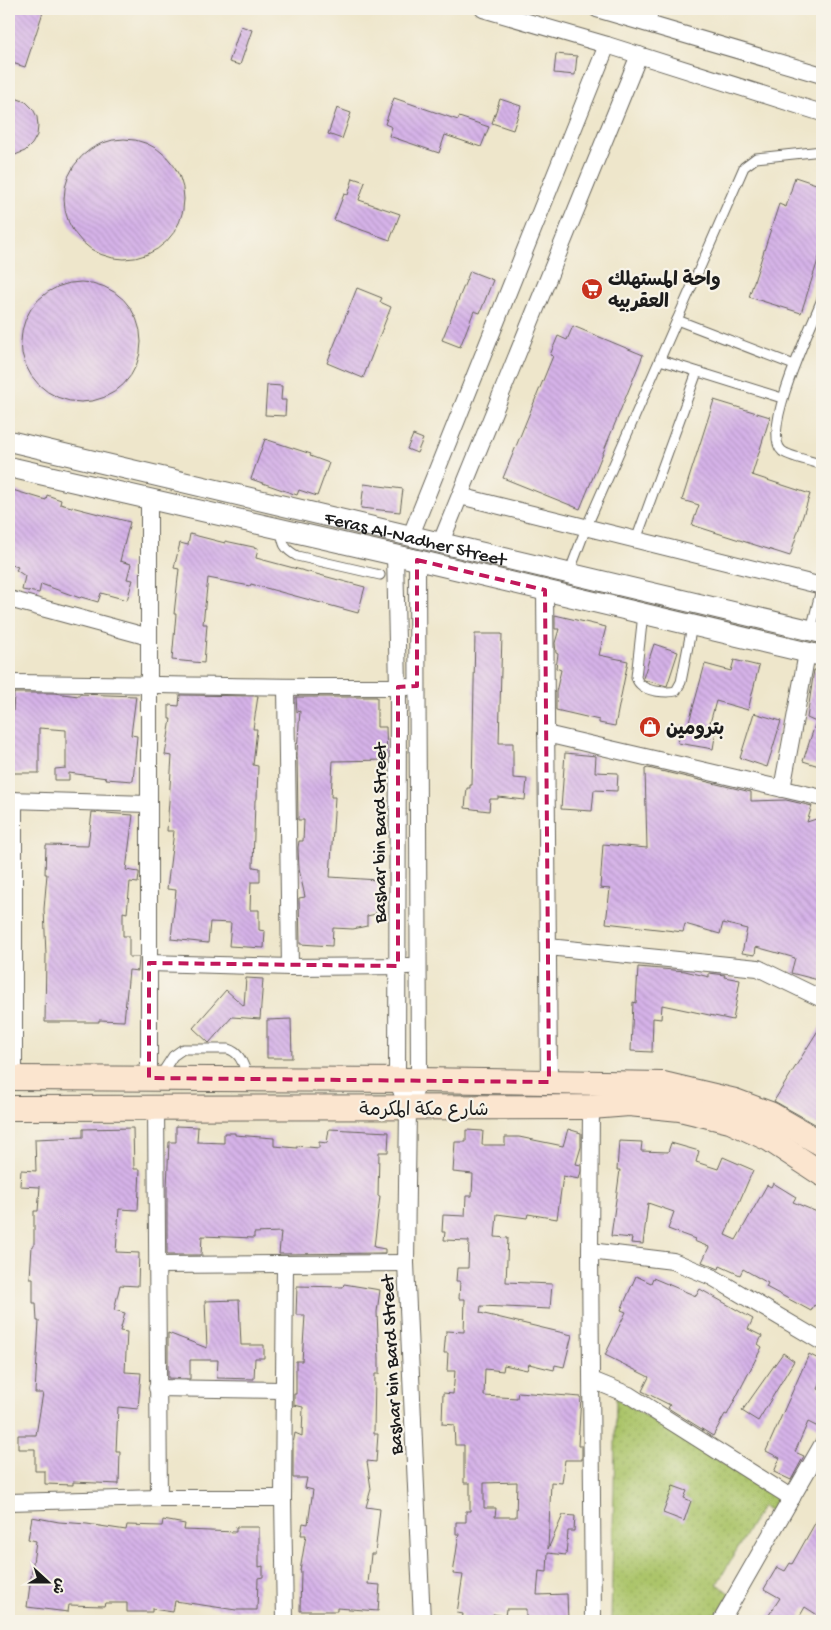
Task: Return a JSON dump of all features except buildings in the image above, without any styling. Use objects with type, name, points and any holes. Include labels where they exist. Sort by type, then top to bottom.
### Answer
[{"type":"main road","name":"شارع مكة المكرمة","points":[[11,1078],[408,1080],[663,1084],[691,1089],[735,1101],[770,1114],[822,1144]]},
{"type":"main road","name":"شارع مكة المكرمة","points":[[9,1108],[591,1108],[629,1104],[680,1109],[730,1121],[769,1139],[822,1174]]},
{"type":"street","points":[[483,9],[606,45],[822,113]]},
{"type":"street","points":[[597,9],[648,16],[822,75]]},
{"type":"street","points":[[411,535],[606,45]]},
{"type":"street","points":[[441,542],[638,55]]},
{"type":"street","name":"Feras Al-Nadher Street","points":[[9,441],[816,632]]},
{"type":"street","name":"Feras Al-Nadher Street","points":[[9,467],[396,555],[815,655]]},
{"type":"street","points":[[460,496],[822,586]]},
{"type":"street","points":[[148,499],[149,963],[154,1078]]},
{"type":"street","name":"Bashar bin Bard Street","points":[[396,555],[398,966],[408,1080],[406,1263],[422,1621]]},
{"type":"street","name":"Bashar bin Bard Street","points":[[408,1080],[419,966],[417,560]]},
{"type":"street","points":[[545,590],[549,1082]]},
{"type":"street","points":[[9,599],[149,637]]},
{"type":"street","points":[[782,789],[815,655]]},
{"type":"street","points":[[9,683],[149,684],[286,688],[417,686]]},
{"type":"street","points":[[286,688],[290,967]]},
{"type":"street","points":[[546,734],[822,798]]},
{"type":"street","points":[[11,1078],[12,800],[149,804]]},
{"type":"street","points":[[548,947],[758,968],[822,999]]},
{"type":"street","points":[[149,963],[290,967],[419,966]]},
{"type":"street","points":[[156,1107],[159,1498]]},
{"type":"street","points":[[591,1108],[590,1251],[593,1621]]},
{"type":"street","points":[[590,1251],[673,1261],[712,1277],[822,1342]]},
{"type":"street","points":[[157,1265],[406,1263]]},
{"type":"street","points":[[285,1264],[283,1390],[285,1621]]},
{"type":"street","points":[[592,1380],[630,1395],[792,1498]]},
{"type":"street","points":[[157,1388],[283,1390]]},
{"type":"street","points":[[722,1621],[822,1446]]},
{"type":"street","points":[[9,1502],[159,1498],[283,1498]]},
{"type":"lane","points":[[569,573],[586,528],[744,167],[756,158],[822,151]]},
{"type":"lane","points":[[822,299],[782,398],[776,433],[777,443],[783,452],[822,464]]},
{"type":"lane","points":[[677,320],[794,366]]},
{"type":"lane","points":[[660,360],[782,398]]},
{"type":"lane","points":[[636,540],[697,372]]},
{"type":"lane","points":[[281,529],[284,545],[297,556],[380,575]]},
{"type":"lane","points":[[816,632],[822,586]]},
{"type":"lane","points":[[643,614],[636,677],[639,684],[647,688],[670,692],[676,691],[681,682],[692,626]]},
{"type":"highlighted area","points":[[417,560],[545,590],[549,1082],[149,1078],[149,963],[398,966],[398,687],[417,686]]},
{"type":"green space","points":[[616,1398],[783,1500],[776,1514],[762,1506],[717,1584],[730,1594],[714,1621],[611,1621]]},
{"type":"place","name":"واحة المستهلك العقربيه","points":[[592,289]]},
{"type":"place","name":"بترومين","points":[[650,727]]}]
